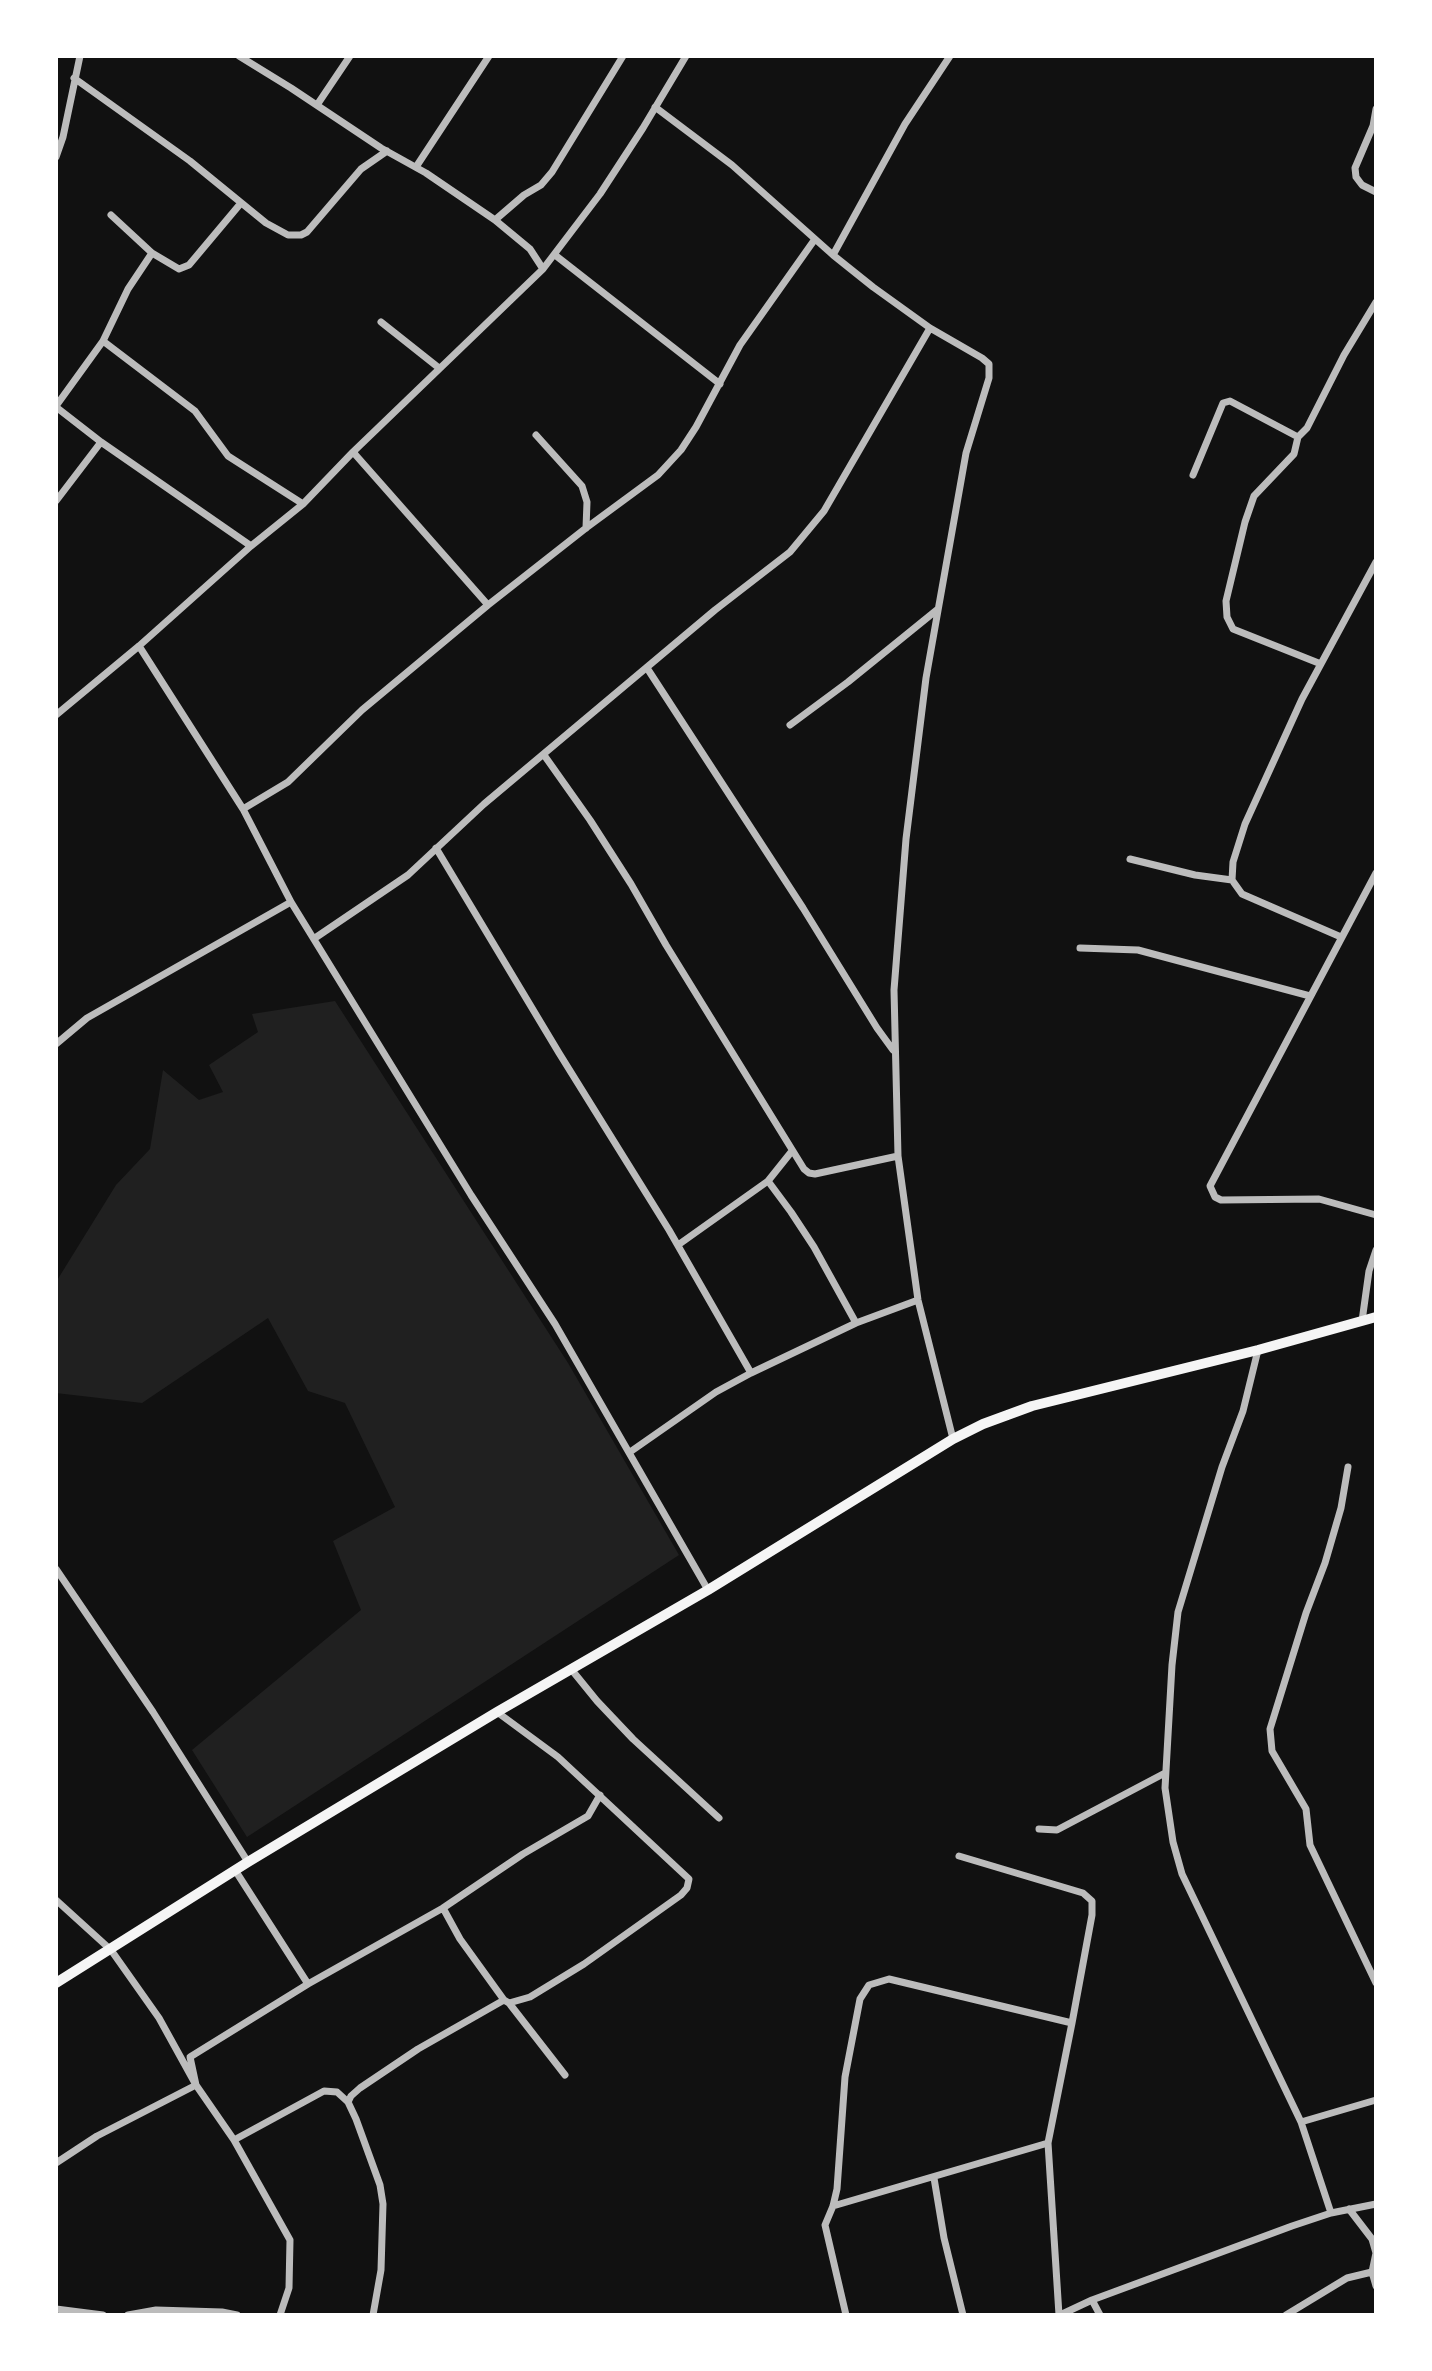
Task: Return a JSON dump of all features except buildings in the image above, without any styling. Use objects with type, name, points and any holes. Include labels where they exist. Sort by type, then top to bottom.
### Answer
[{"type":"main road","points":[[56,1983],[248,1862],[708,1590],[953,1439],[1032,1406],[1376,1317]]},
{"type":"street","points":[[56,157],[80,56]]},
{"type":"street","points":[[239,56],[495,220],[530,249],[543,269]]},
{"type":"street","points":[[317,105],[350,56]]},
{"type":"street","points":[[416,167],[489,56]]},
{"type":"street","points":[[495,220],[547,179],[623,56]]},
{"type":"street","points":[[56,715],[303,504],[543,269],[600,194],[686,56]]},
{"type":"street","points":[[833,255],[905,124],[950,56]]},
{"type":"street","points":[[74,78],[288,235],[301,235],[361,169],[387,151]]},
{"type":"street","points":[[655,107],[732,165],[873,287],[930,328],[989,364],[989,378],[966,453],[926,678],[906,839],[894,990],[898,1156],[918,1300],[953,1439]]},
{"type":"street","points":[[1376,109],[1373,126],[1355,168],[1360,182],[1376,192]]},
{"type":"street","points":[[111,215],[152,253],[174,267],[185,268],[241,203]]},
{"type":"street","points":[[243,809],[288,782],[362,710],[488,605],[658,475],[681,450],[740,345],[815,239]]},
{"type":"street","points":[[152,253],[128,289],[103,341],[56,406],[101,442],[251,546]]},
{"type":"street","points":[[555,255],[720,384]]},
{"type":"street","points":[[1321,664],[1233,629],[1227,617],[1226,601],[1254,496],[1294,454],[1298,437],[1307,428],[1337,368],[1376,302]]},
{"type":"street","points":[[381,322],[439,368]]},
{"type":"street","points":[[315,938],[408,875],[484,804],[715,610],[790,552],[824,511],[930,328]]},
{"type":"street","points":[[103,341],[195,411],[228,456],[303,504]]},
{"type":"street","points":[[1193,475],[1223,403],[1230,401],[1298,437]]},
{"type":"street","points":[[536,435],[582,486],[587,502],[586,528]]},
{"type":"street","points":[[56,501],[101,442]]},
{"type":"street","points":[[353,452],[488,605]]},
{"type":"street","points":[[1341,937],[1242,894],[1232,880],[1233,862],[1245,824],[1302,699],[1376,562]]},
{"type":"street","points":[[790,725],[938,609]]},
{"type":"street","points":[[139,646],[243,809],[291,902],[471,1195],[555,1324],[708,1590]]},
{"type":"street","points":[[647,668],[795,895],[868,1015],[895,1052]]},
{"type":"street","points":[[544,755],[631,884],[804,1169],[815,1174],[898,1156]]},
{"type":"street","points":[[436,848],[678,1245],[751,1373]]},
{"type":"street","points":[[1130,859],[1195,875],[1232,880]]},
{"type":"street","points":[[1376,873],[1212,1181],[1212,1192],[1221,1200],[1319,1199],[1376,1215]]},
{"type":"street","points":[[56,1044],[87,1018],[291,902]]},
{"type":"street","points":[[1080,948],[1138,950],[1310,996]]},
{"type":"street","points":[[678,1245],[768,1181],[792,1151]]},
{"type":"street","points":[[768,1181],[814,1247],[856,1323]]},
{"type":"street","points":[[1362,1321],[1369,1271],[1376,1250]]},
{"type":"street","points":[[630,1452],[716,1392],[751,1373],[856,1323],[918,1300]]},
{"type":"street","points":[[1258,1350],[1243,1411],[1213,1495],[1178,1612],[1165,1773],[1169,1818],[1182,1874],[1301,2122],[1331,2213]]},
{"type":"street","points":[[1348,1467],[1341,1508],[1325,1563],[1272,1715],[1270,1729],[1272,1751],[1306,1809],[1310,1845],[1376,1983]]},
{"type":"street","points":[[56,1569],[153,1712],[248,1862]]},
{"type":"street","points":[[571,1669],[633,1739],[719,1818]]},
{"type":"street","points":[[348,2102],[360,2088],[418,2049],[507,2002],[530,1997],[584,1964],[681,1895],[689,1884],[689,1879],[558,1757],[497,1712]]},
{"type":"street","points":[[1039,1829],[1057,1830],[1165,1773]]},
{"type":"street","points":[[196,2085],[190,2057],[308,1984],[443,1908],[523,1854],[588,1816],[600,1795]]},
{"type":"street","points":[[959,1856],[1083,1893],[1092,1901],[1092,1915],[1048,2143],[1060,2315],[1092,2300],[1331,2213],[1376,2204]]},
{"type":"street","points":[[235,1870],[308,1984]]},
{"type":"street","points":[[56,1900],[111,1950],[159,2018],[196,2085],[234,2140],[290,2240],[289,2288],[280,2315]]},
{"type":"street","points":[[443,1908],[460,1939],[565,2075]]},
{"type":"street","points":[[846,2315],[825,2225],[837,2189],[845,2077],[860,1999],[869,1985],[889,1979],[1072,2023]]},
{"type":"street","points":[[56,2163],[97,2136],[196,2085]]},
{"type":"street","points":[[234,2140],[324,2091],[337,2092],[348,2102],[380,2185],[383,2204],[381,2270],[373,2315]]},
{"type":"street","points":[[1301,2122],[1376,2100]]},
{"type":"street","points":[[833,2206],[1048,2143]]},
{"type":"street","points":[[934,2178],[944,2238],[963,2315]]},
{"type":"street","points":[[1349,2209],[1372,2239],[1376,2253],[1376,2286]]},
{"type":"street","points":[[1286,2315],[1347,2278],[1374,2271]]},
{"type":"street","points":[[1092,2300],[1100,2315]]},
{"type":"street","points":[[56,2309],[103,2315]]},
{"type":"street","points":[[128,2315],[156,2310],[237,2315]]},
{"type":"shaded area","points":[[335,1001],[568,1363],[679,1555],[247,1837],[192,1750],[361,1610],[333,1541],[395,1507],[345,1403],[308,1391],[268,1318],[142,1403],[56,1393],[56,1282],[116,1185],[150,1149],[163,1070],[199,1100],[223,1092],[209,1065],[258,1032],[252,1014]]}]
